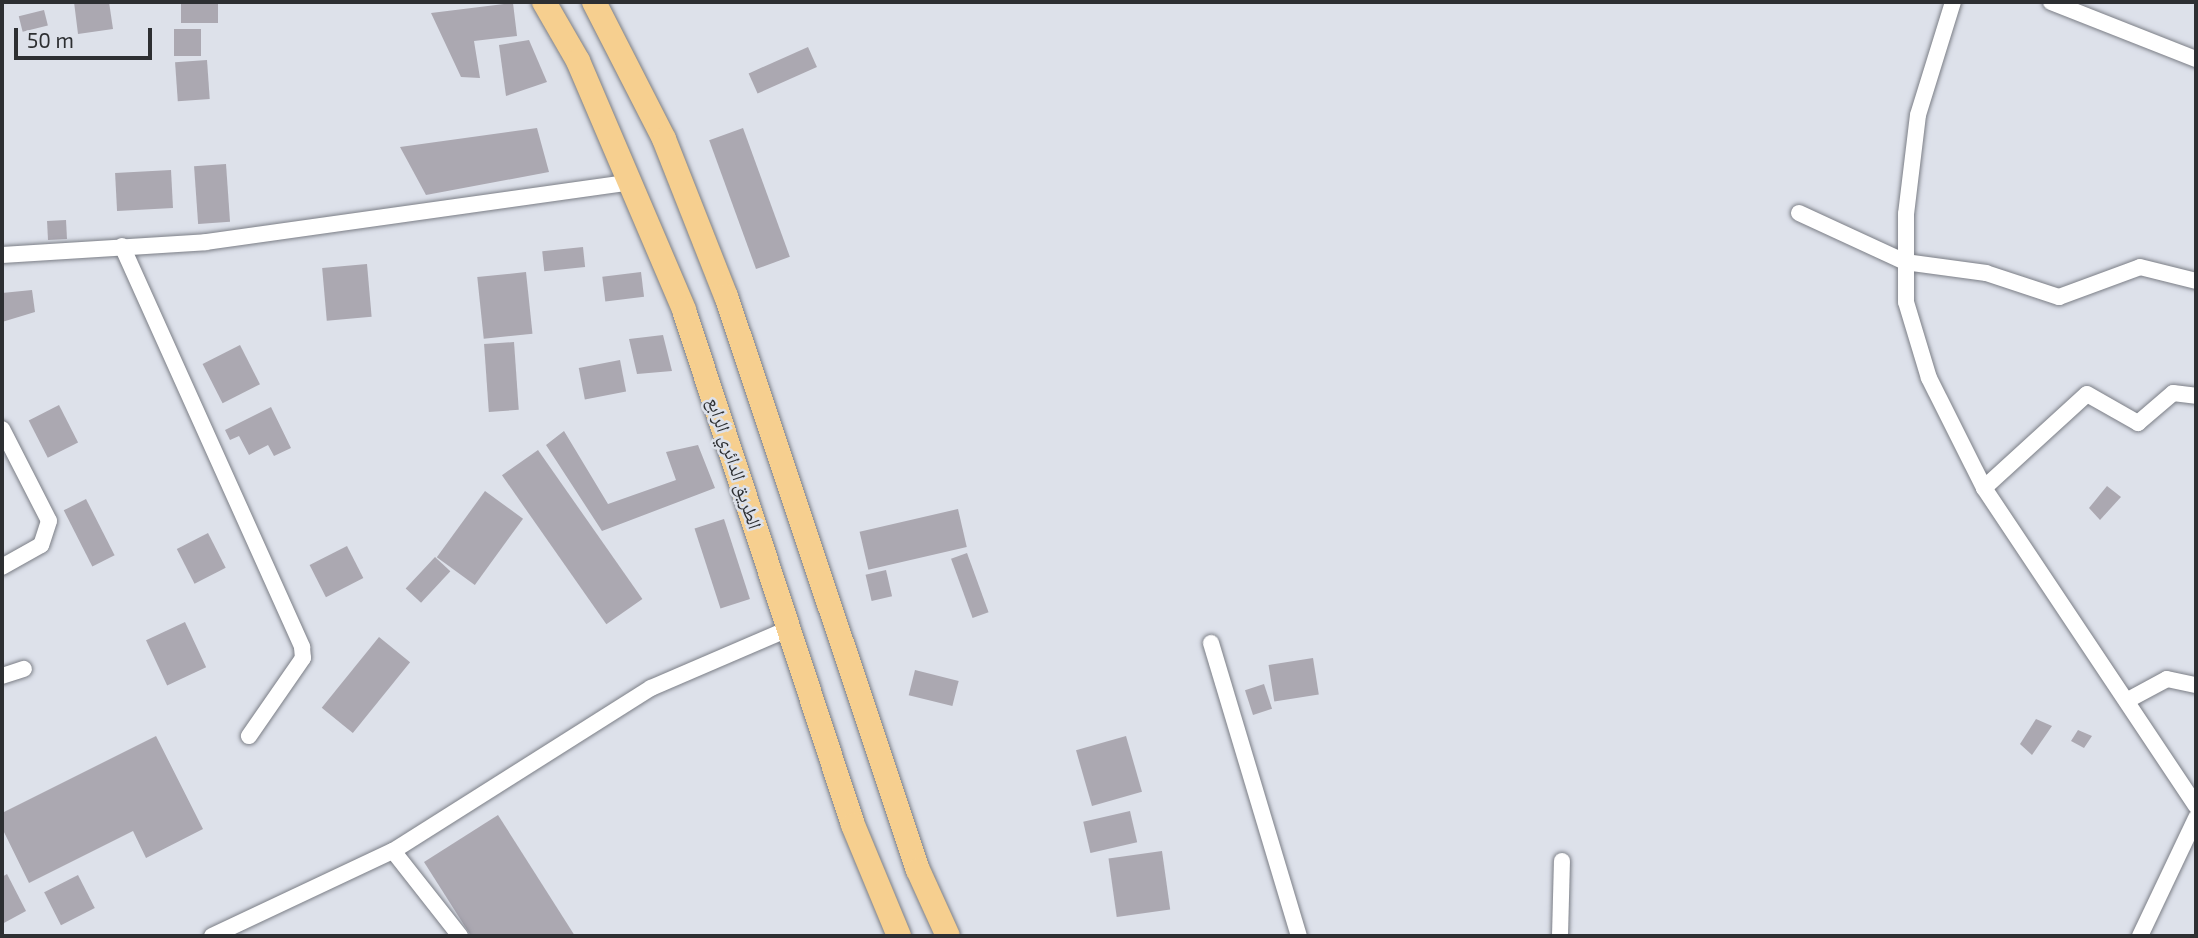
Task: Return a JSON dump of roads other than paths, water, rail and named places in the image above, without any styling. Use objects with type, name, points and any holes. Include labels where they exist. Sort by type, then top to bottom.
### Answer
[{"type":"main road","name":"الطريق الدائري الرابع","points":[[544,2],[633,183],[684,310],[853,825],[899,936]]},
{"type":"main road","points":[[594,2],[664,139],[726,296],[914,858],[948,936]]},
{"type":"street","points":[[1953,2],[1918,116],[1905,262],[1906,302],[1929,378],[1984,488],[2128,700],[2196,806]]},
{"type":"street","points":[[2051,2],[2196,59]]},
{"type":"street","points":[[2,255],[206,242],[633,183]]},
{"type":"street","points":[[1799,213],[1905,262],[1986,272],[2059,297],[2140,267],[2196,281]]},
{"type":"street","points":[[122,246],[302,647],[303,658],[249,736]]},
{"type":"street","points":[[1984,488],[2087,394],[2138,423],[2173,393],[2196,396]]},
{"type":"street","points":[[2,429],[49,521],[41,545],[2,567]]},
{"type":"street","points":[[212,936],[255,928],[393,851],[652,688],[790,628]]},
{"type":"street","points":[[1211,643],[1299,936]]},
{"type":"street","points":[[2,676],[24,668]]},
{"type":"street","points":[[2128,700],[2166,679],[2196,685]]},
{"type":"street","points":[[2140,936],[2196,818]]},
{"type":"street","points":[[393,851],[460,936]]},
{"type":"street","points":[[1560,936],[1562,861]]}]
